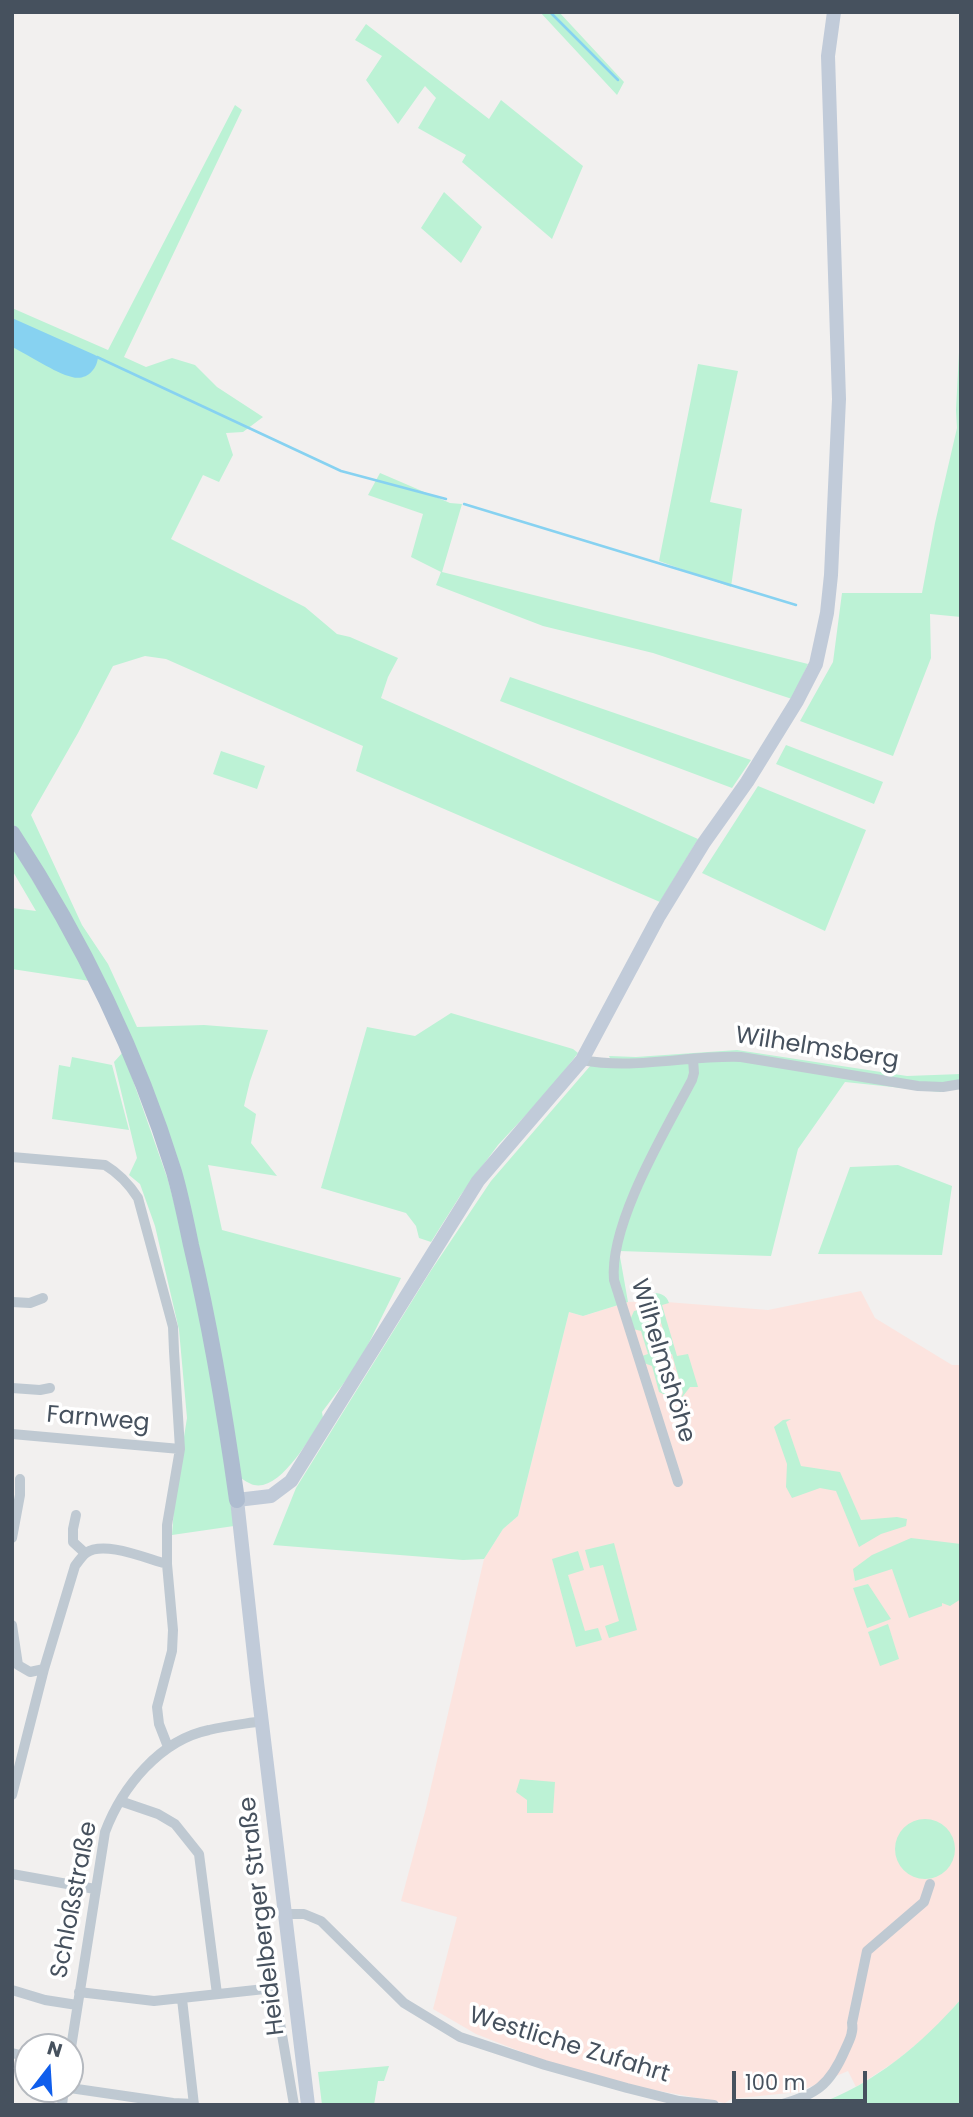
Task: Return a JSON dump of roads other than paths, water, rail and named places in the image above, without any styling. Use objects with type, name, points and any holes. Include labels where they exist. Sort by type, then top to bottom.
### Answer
[{"type":"main road","points":[[12,833],[73,934],[119,1028],[162,1137],[174,1174],[206,1308],[220,1377],[237,1500],[271,1496],[291,1481],[478,1181],[582,1060],[659,916],[703,844],[747,782],[797,701],[816,664],[830,588],[839,399],[828,56],[834,12]]},
{"type":"main road","name":"Heidelberger Straße","points":[[237,1500],[308,2105]]},
{"type":"street","name":"Wilhelmsberg","points":[[582,1060],[610,1062],[741,1056],[918,1086],[943,1087],[961,1084]]},
{"type":"street","name":"Wilhelmshöhe","points":[[678,1482],[614,1280],[613,1263],[617,1240],[636,1191],[692,1080],[693,1059]]},
{"type":"street","points":[[12,1157],[105,1166],[116,1171],[130,1185],[138,1198],[173,1327],[180,1448],[169,1508],[167,1564],[172,1609],[172,1651],[157,1707],[159,1724],[168,1747]]},
{"type":"street","points":[[12,1302],[30,1303],[44,1298]]},
{"type":"street","points":[[12,1388],[50,1388]]},
{"type":"street","name":"Farnweg","points":[[12,1434],[180,1448]]},
{"type":"street","points":[[12,1538],[20,1495],[20,1479]]},
{"type":"street","points":[[76,1515],[72,1529],[73,1542],[85,1553]]},
{"type":"street","points":[[12,1795],[44,1669],[75,1566],[85,1553],[110,1548],[167,1564]]},
{"type":"street","points":[[12,1625],[18,1665],[30,1672],[44,1669]]},
{"type":"street","name":"Schloßstraße","points":[[73,2033],[105,1832],[120,1801],[138,1776],[168,1747],[207,1730],[262,1721]]},
{"type":"street","points":[[79,1992],[154,2001],[217,1994],[200,1854],[174,1824],[158,1814],[120,1801]]},
{"type":"street","points":[[12,1874],[95,1889]]},
{"type":"street","points":[[779,2105],[800,2099],[824,2085],[834,2073],[853,2028],[867,1951],[919,1907],[930,1884]]},
{"type":"street","name":"Westliche Zufahrt","points":[[286,1914],[304,1914],[321,1921],[404,2003],[460,2037],[627,2088],[678,2101],[714,2105]]},
{"type":"street","name":"Heidelberger Straße","points":[[217,1994],[274,1988],[293,2105]]},
{"type":"street","points":[[12,1990],[45,2000],[77,2005]]},
{"type":"street","points":[[84,2090],[194,2104],[182,1999]]},
{"type":"water","points":[[12,318],[95,355],[98,357],[95,366],[86,376],[72,377],[12,347]]},
{"type":"waterway","points":[[550,12],[618,80]]},
{"type":"waterway","points":[[97,357],[341,471],[446,499]]},
{"type":"waterway","points":[[464,504],[796,605]]}]
